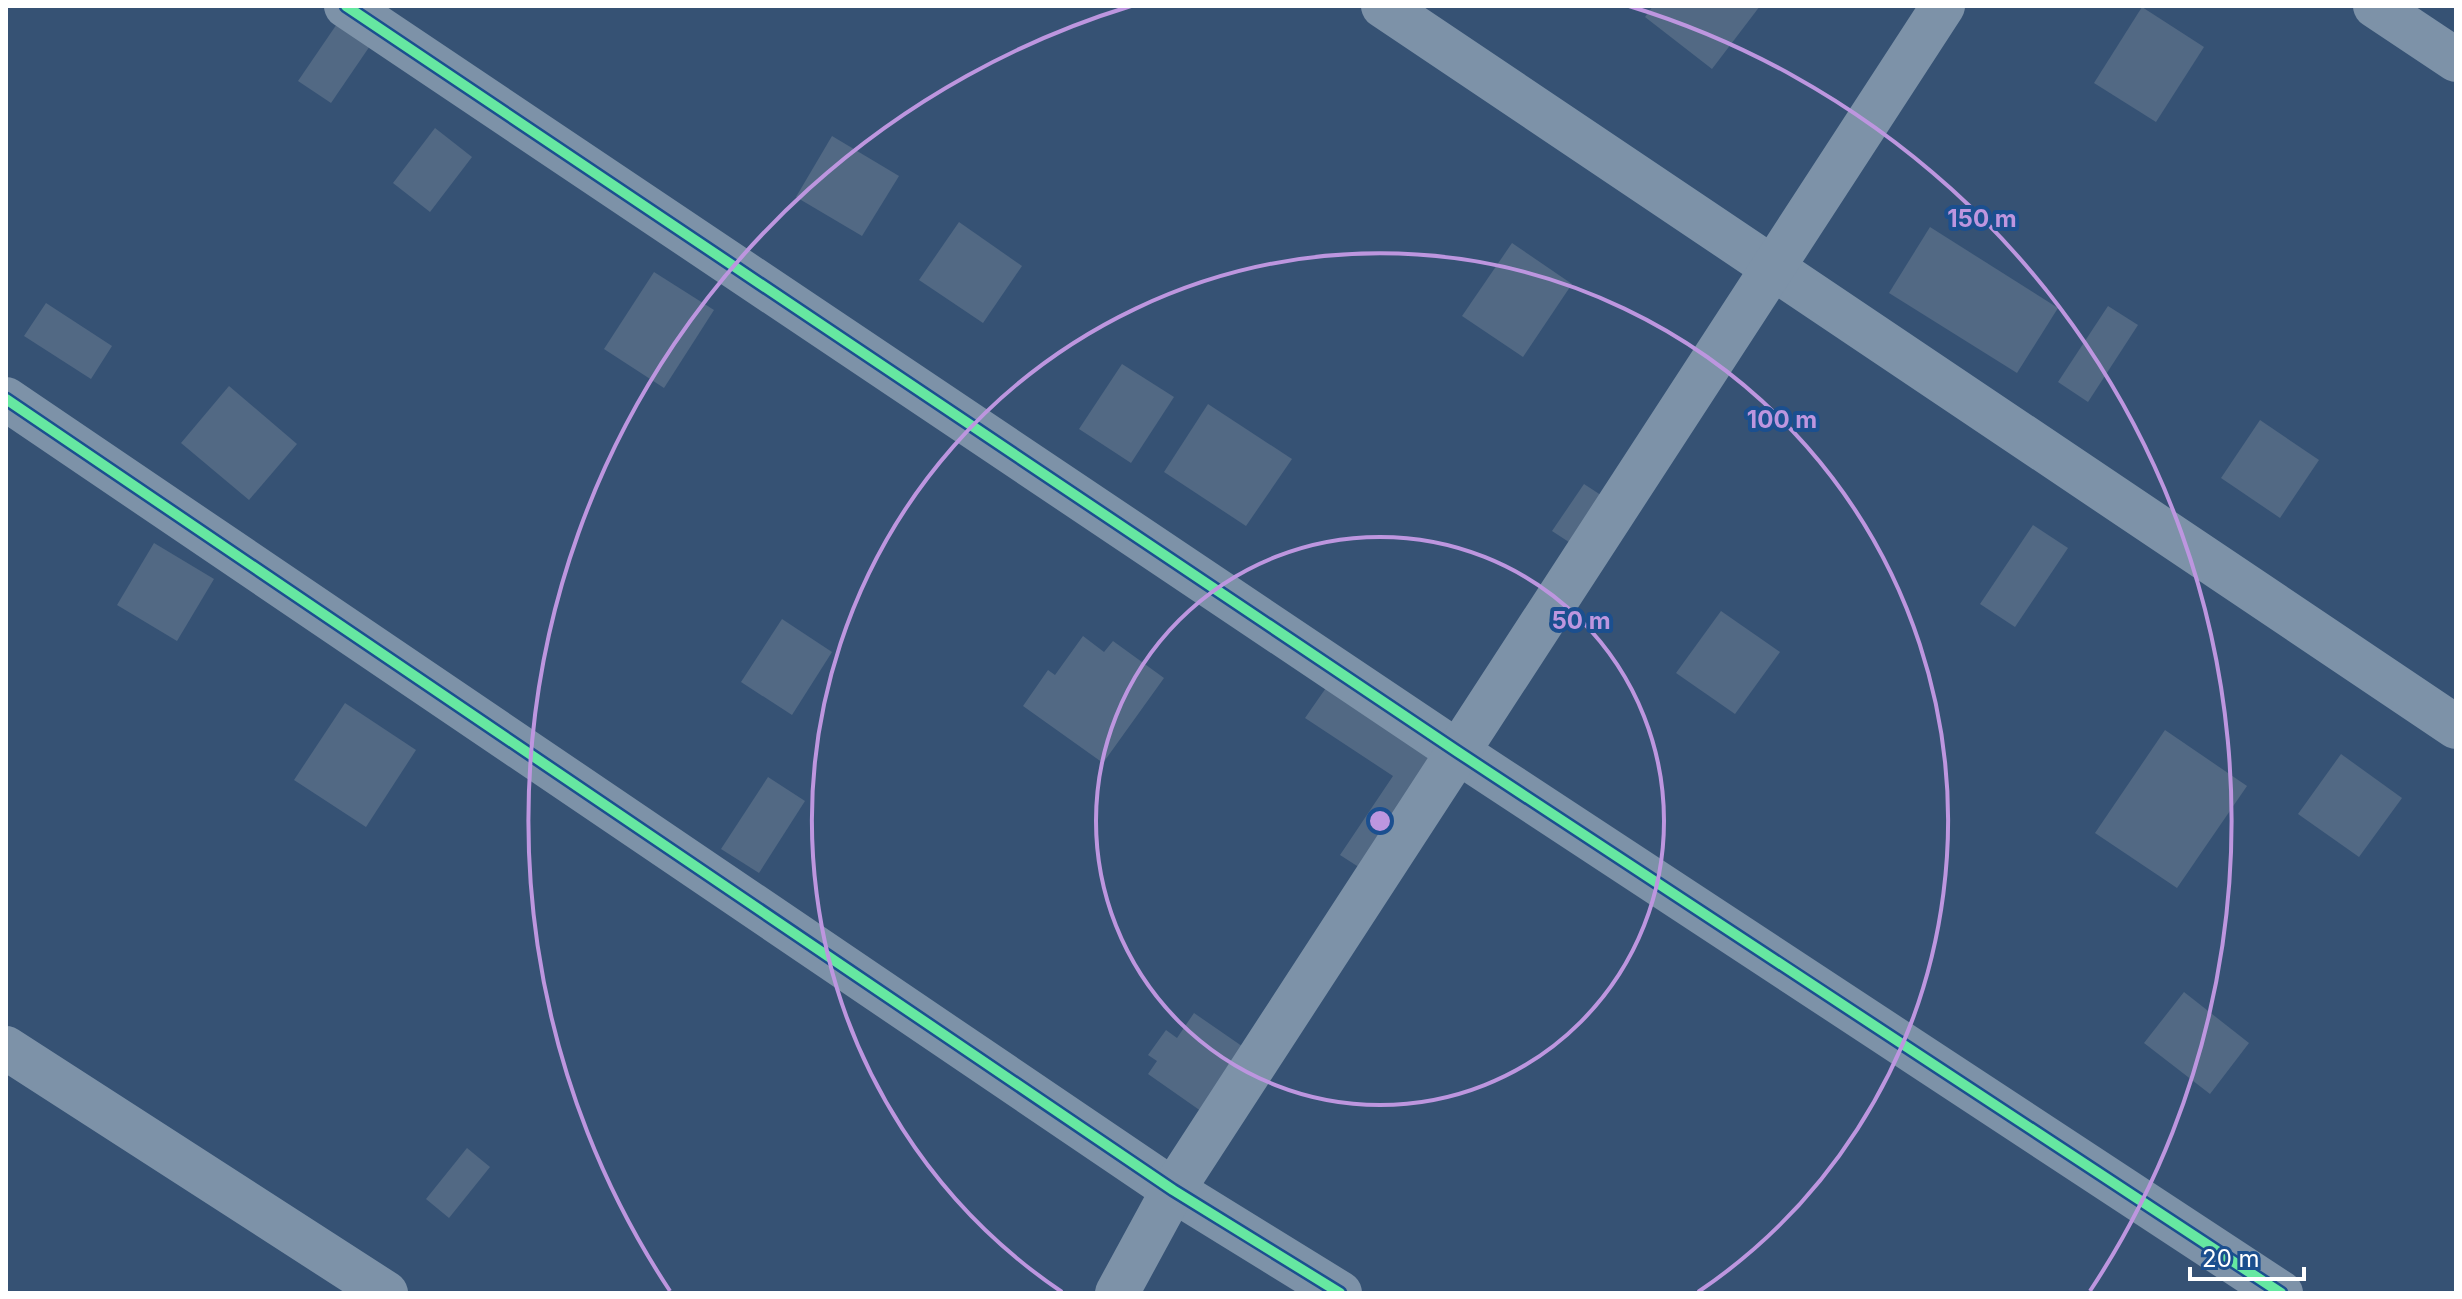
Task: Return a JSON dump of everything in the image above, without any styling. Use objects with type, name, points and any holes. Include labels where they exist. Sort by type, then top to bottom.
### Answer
[{"type":"street","points":[[346,6],[1458,752],[2281,1293]]},
{"type":"street","points":[[1383,6],[2456,727]]},
{"type":"street","points":[[1117,1293],[1173,1190],[1943,6]]},
{"type":"street","points":[[2375,6],[2456,60]]},
{"type":"street","points":[[6,399],[1173,1190],[1340,1293]]},
{"type":"street","points":[[6,1048],[386,1293]]},
{"type":"building","points":[[1653,6],[1760,6],[1712,69],[1645,17]]},
{"type":"building","points":[[2142,7],[2204,47],[2156,122],[2094,83]]},
{"type":"building","points":[[341,18],[374,40],[331,103],[298,81]]},
{"type":"building","points":[[435,128],[472,157],[430,212],[393,183]]},
{"type":"building","points":[[832,136],[899,176],[862,236],[796,197]]},
{"type":"building","points":[[959,222],[1022,266],[983,323],[919,280]]},
{"type":"building","points":[[1930,227],[2058,308],[2017,373],[1889,293]]},
{"type":"building","points":[[1512,243],[1572,284],[1523,357],[1462,316]]},
{"type":"building","points":[[654,272],[714,310],[664,388],[604,349]]},
{"type":"building","points":[[46,303],[112,346],[91,379],[24,336]]},
{"type":"building","points":[[2108,306],[2138,325],[2088,402],[2058,382]]},
{"type":"building","points":[[1122,364],[1174,397],[1131,463],[1079,429]]},
{"type":"building","points":[[229,386],[297,444],[249,500],[181,443]]},
{"type":"building","points":[[1208,404],[1292,459],[1246,526],[1164,472]]},
{"type":"building","points":[[2260,420],[2319,460],[2280,518],[2221,478]]},
{"type":"building","points":[[1584,484],[1610,501],[1578,548],[1552,531]]},
{"type":"building","points":[[2033,525],[2068,548],[2015,627],[1980,604]]},
{"type":"building","points":[[154,543],[214,579],[177,641],[117,605]]},
{"type":"building","points":[[1721,611],[1780,652],[1735,714],[1676,673]]},
{"type":"building","points":[[782,619],[832,652],[792,715],[741,682]]},
{"type":"building","points":[[1083,636],[1104,652],[1113,641],[1164,678],[1103,763],[1023,706],[1048,670],[1055,675]]},
{"type":"building","points":[[1328,685],[1442,761],[1368,873],[1340,855],[1393,776],[1305,718]]},
{"type":"building","points":[[345,703],[416,750],[366,827],[294,780]]},
{"type":"building","points":[[2165,730],[2247,786],[2177,888],[2095,833]]},
{"type":"building","points":[[2341,754],[2402,798],[2359,857],[2298,814]]},
{"type":"building","points":[[768,777],[805,801],[759,873],[721,849]]},
{"type":"building","points":[[2184,992],[2249,1043],[2210,1094],[2144,1043]]},
{"type":"building","points":[[1194,1013],[1252,1053],[1208,1116],[1148,1074],[1157,1061],[1148,1055],[1166,1030],[1177,1038]]},
{"type":"building","points":[[467,1148],[490,1167],[449,1218],[426,1199]]},
{"type":"cycle path","points":[[346,6],[1458,752],[2281,1293]]},
{"type":"cycle path","points":[[6,399],[1173,1190],[1340,1293]]}]
